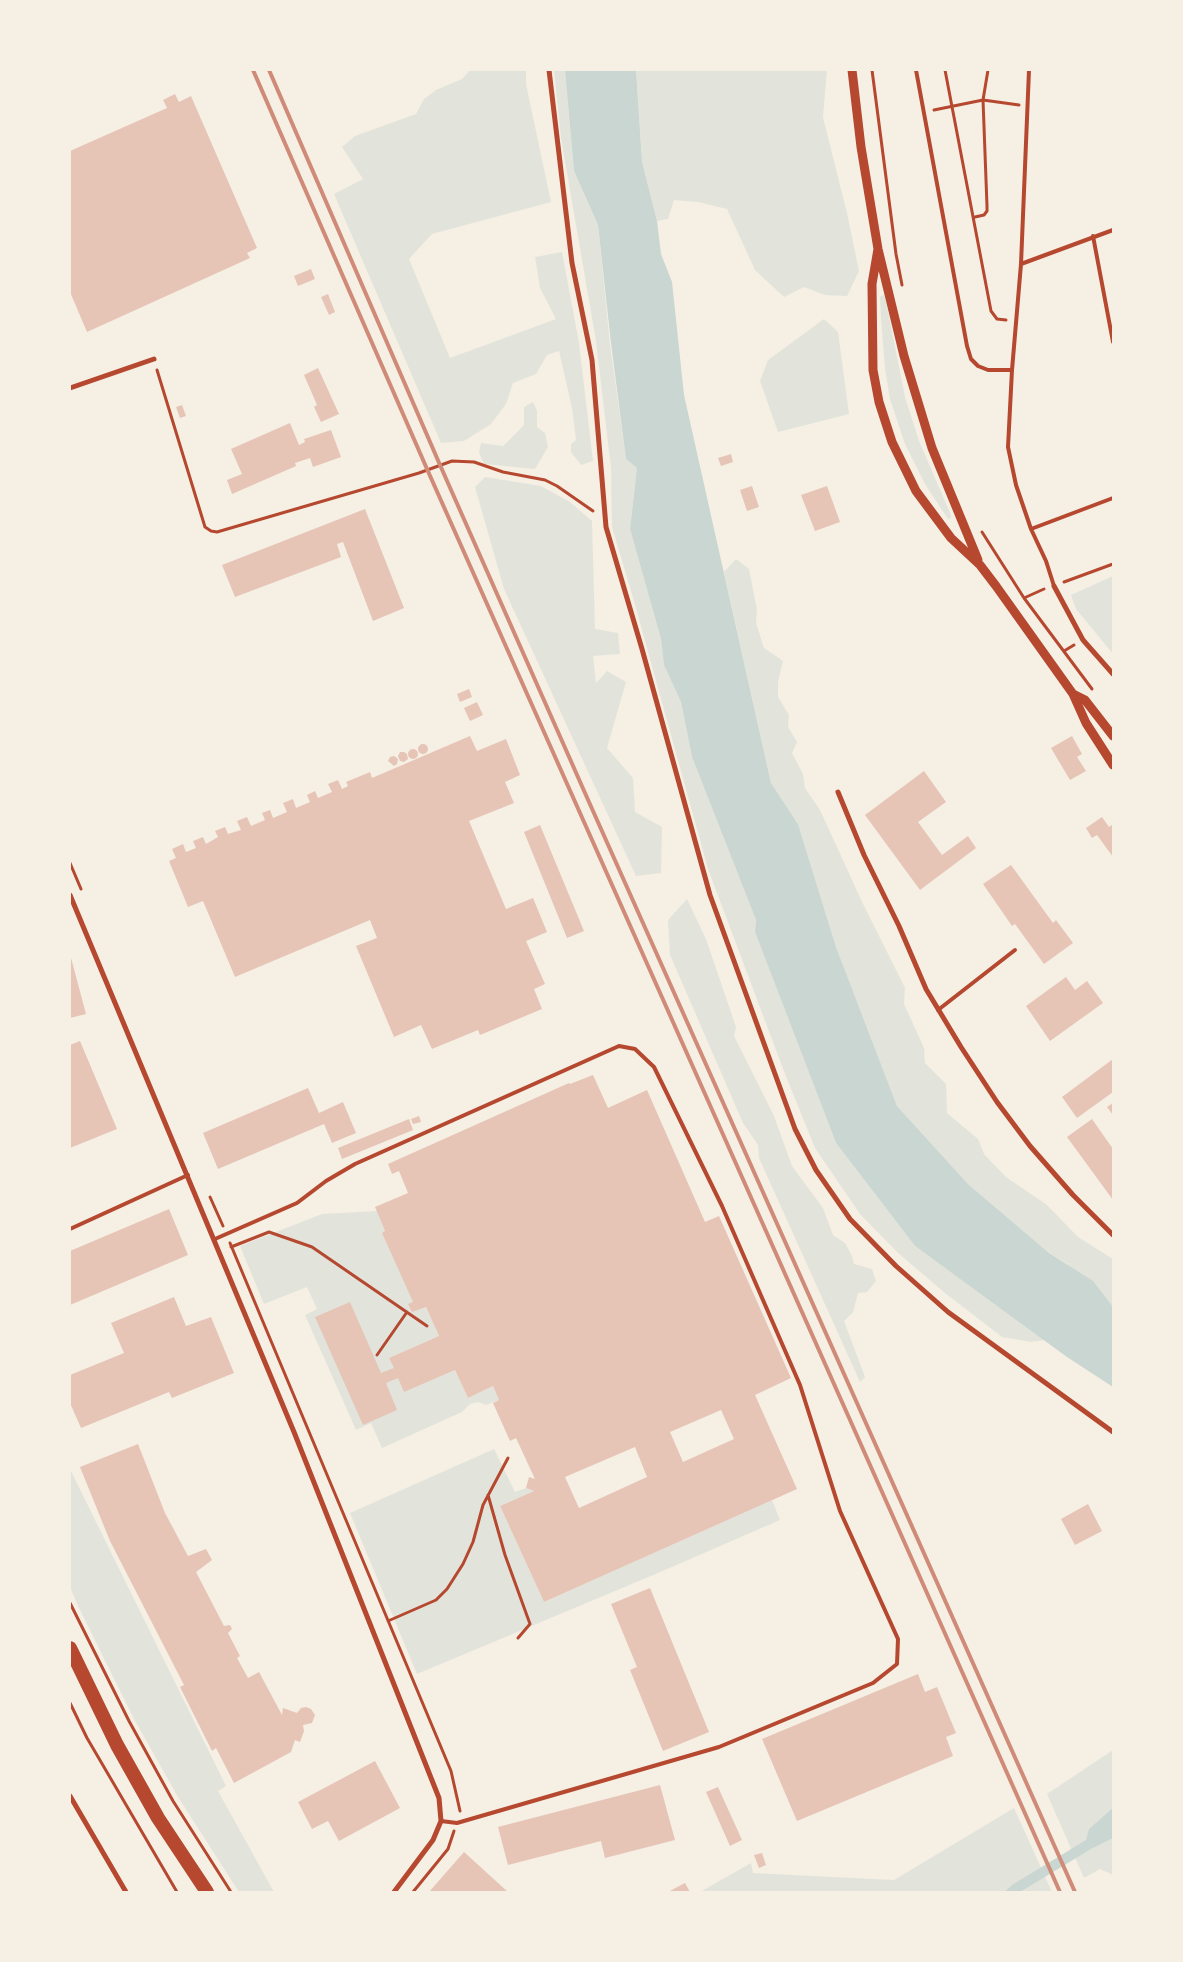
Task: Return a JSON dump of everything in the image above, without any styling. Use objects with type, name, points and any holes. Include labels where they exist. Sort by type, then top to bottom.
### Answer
[{"type":"highway","points":[[70,1648],[126,1761],[158,1818],[207,1892]]},
{"type":"street","points":[[549,70],[572,263],[592,360],[606,526],[710,895],[795,1129],[816,1170],[850,1219],[896,1266],[948,1312],[1113,1432]]},
{"type":"street","points":[[852,70],[878,249],[904,356],[932,448],[980,565]]},
{"type":"street","points":[[878,249],[872,284],[873,370],[879,402],[892,442],[916,492],[951,538],[980,565],[1073,694],[1086,723],[1113,765]]},
{"type":"street","points":[[70,388],[154,359]]},
{"type":"street","points":[[1054,586],[1083,640],[1113,674]]},
{"type":"street","points":[[1073,694],[1085,700],[1113,736]]},
{"type":"street","points":[[838,792],[864,855],[899,926],[926,989],[938,1010],[997,1102],[1030,1146],[1073,1195],[1113,1235]]},
{"type":"street","points":[[70,895],[294,1432],[439,1798],[441,1821],[433,1840],[394,1892]]},
{"type":"street","points":[[70,1796],[126,1892]]},
{"type":"lane","points":[[916,70],[971,359],[978,366],[988,370],[1012,370]]},
{"type":"lane","points":[[1029,70],[1021,264],[1008,447],[1016,485],[1054,586]]},
{"type":"lane","points":[[1021,264],[1113,230]]},
{"type":"lane","points":[[1093,236],[1113,342]]},
{"type":"lane","points":[[1031,529],[1113,498]]},
{"type":"lane","points":[[938,1010],[1015,950]]},
{"type":"lane","points":[[215,1239],[297,1203],[326,1181],[355,1164],[619,1046],[636,1049],[654,1067],[676,1110],[722,1206],[800,1385],[840,1511],[898,1639],[897,1664],[873,1683],[719,1747],[457,1823],[441,1821]]},
{"type":"lane","points":[[70,1229],[188,1175]]},
{"type":"path","points":[[872,70],[896,254],[904,292]]},
{"type":"path","points":[[945,70],[975,217],[991,311],[997,319],[1016,322]]},
{"type":"path","points":[[975,217],[984,215],[988,206],[983,100],[988,70]]},
{"type":"path","points":[[923,112],[983,100],[1016,105]]},
{"type":"path","points":[[154,359],[205,526],[210,531],[217,532],[419,473],[452,460],[464,460],[502,472],[544,480],[591,508],[606,526]]},
{"type":"path","points":[[979,526],[1024,598],[1098,696]]},
{"type":"path","points":[[1024,598],[1113,564]]},
{"type":"path","points":[[231,1247],[269,1232],[312,1246],[427,1326]]},
{"type":"path","points":[[377,1355],[408,1312]]},
{"type":"path","points":[[388,1621],[436,1600],[447,1589],[473,1542],[483,1505],[508,1458]]},
{"type":"path","points":[[488,1494],[505,1555],[530,1624],[518,1638]]},
{"type":"path","points":[[70,1603],[128,1721],[172,1801],[231,1892]]},
{"type":"path","points":[[70,1703],[87,1738],[177,1892]]},
{"type":"shaded area","points":[[470,70],[526,70],[526,84],[551,202],[432,234],[409,259],[450,358],[556,319],[540,288],[535,257],[562,252],[579,343],[593,461],[581,465],[571,452],[571,444],[576,440],[572,408],[559,351],[547,355],[536,374],[513,383],[506,404],[491,424],[464,441],[441,443],[334,194],[363,179],[342,147],[355,136],[416,114],[424,99],[436,90],[462,79]]},
{"type":"shaded area","points":[[554,70],[565,70],[574,171],[598,225],[610,344],[626,459],[637,468],[630,529],[661,639],[664,665],[681,702],[692,757],[756,920],[755,932],[836,1143],[915,1246],[1045,1340],[1031,1342],[1002,1337],[945,1293],[898,1253],[860,1214],[815,1148],[785,1074],[708,869],[612,527],[611,468],[596,341],[561,138]]},
{"type":"shaded area","points":[[565,70],[636,70],[642,162],[657,221],[661,254],[672,282],[684,395],[771,783],[798,824],[836,947],[897,1106],[968,1184],[1049,1253],[1093,1281],[1113,1307],[1113,1387],[1067,1357],[915,1246],[836,1143],[755,932],[756,920],[692,757],[681,702],[664,665],[661,639],[630,529],[637,468],[626,459],[598,225],[574,171]]},
{"type":"shaded area","points":[[636,70],[827,70],[823,117],[847,213],[859,271],[847,296],[825,295],[804,287],[784,297],[755,270],[727,209],[698,202],[674,200],[668,219],[657,221],[642,162]]},
{"type":"shaded area","points":[[883,295],[885,297],[905,397],[919,441],[951,515],[951,518],[948,519],[925,484],[905,444],[890,399],[885,369],[881,318],[880,297]]},
{"type":"shaded area","points":[[824,319],[838,332],[849,414],[778,432],[760,381],[768,360]]},
{"type":"shaded area","points":[[533,402],[537,411],[537,427],[545,433],[548,447],[535,469],[484,464],[479,452],[481,443],[503,446],[524,425],[524,407]]},
{"type":"shaded area","points":[[485,477],[541,486],[570,502],[592,521],[595,629],[618,633],[620,654],[593,656],[596,683],[607,671],[626,682],[607,748],[633,778],[635,812],[662,827],[661,873],[636,876],[504,589],[475,487]]},
{"type":"shaded area","points":[[736,559],[749,569],[757,610],[756,623],[764,648],[783,661],[778,682],[778,697],[789,715],[788,727],[797,742],[792,753],[803,774],[805,788],[820,810],[863,904],[905,988],[904,1004],[924,1048],[925,1063],[946,1084],[947,1113],[978,1139],[984,1154],[1006,1177],[1047,1205],[1078,1237],[1113,1259],[1113,1307],[1067,1264],[1049,1253],[968,1184],[897,1106],[836,947],[798,824],[771,783],[724,572]]},
{"type":"shaded area","points":[[1113,576],[1113,654],[1076,609],[1071,595]]},
{"type":"shaded area","points":[[687,899],[706,939],[736,1027],[734,1036],[774,1116],[792,1166],[823,1208],[833,1235],[845,1243],[854,1264],[872,1269],[876,1281],[867,1292],[858,1293],[853,1312],[844,1321],[865,1377],[860,1382],[759,1158],[758,1145],[743,1123],[670,955],[668,920]]},
{"type":"shaded area","points":[[377,1211],[413,1302],[409,1305],[412,1311],[426,1307],[439,1336],[390,1358],[404,1391],[455,1370],[468,1398],[493,1386],[499,1400],[486,1405],[478,1402],[470,1404],[462,1412],[382,1448],[371,1423],[356,1430],[305,1315],[317,1309],[307,1287],[264,1304],[240,1246],[322,1214]]},
{"type":"shaded area","points":[[494,1449],[515,1492],[526,1488],[534,1491],[500,1506],[544,1602],[772,1500],[780,1520],[417,1674],[350,1513]]},
{"type":"shaded area","points":[[70,1469],[226,1786],[218,1791],[274,1892],[239,1892],[178,1797],[134,1719],[78,1606],[70,1587]]},
{"type":"shaded area","points":[[1113,1750],[1113,1875],[1100,1869],[1084,1878],[1047,1794]]},
{"type":"shaded area","points":[[1014,1808],[1052,1892],[1017,1892],[1012,1885],[1004,1892],[700,1892],[751,1863],[753,1873],[894,1880]]},
{"type":"shaded area","points":[[1113,1808],[1113,1838],[1091,1849],[1020,1892],[1004,1892],[1012,1885],[1086,1840],[1089,1829]]},
{"type":"building","points":[[175,94],[179,102],[191,96],[257,248],[247,253],[250,258],[87,332],[70,292],[70,151],[167,108],[163,100]]},
{"type":"building","points":[[311,269],[315,279],[298,286],[294,276]]},
{"type":"building","points":[[328,294],[335,312],[329,315],[321,297]]},
{"type":"building","points":[[318,368],[339,414],[321,422],[314,407],[317,405],[304,375]]},
{"type":"building","points":[[182,405],[186,416],[180,418],[176,407]]},
{"type":"building","points":[[290,423],[299,445],[305,442],[304,439],[331,430],[341,457],[313,467],[310,458],[295,463],[296,466],[232,494],[227,480],[242,474],[231,449]]},
{"type":"building","points":[[731,454],[733,462],[721,466],[718,458]]},
{"type":"building","points":[[752,486],[759,507],[747,511],[740,490]]},
{"type":"building","points":[[827,486],[840,522],[815,531],[801,495]]},
{"type":"building","points":[[365,509],[404,608],[373,621],[343,542],[337,544],[341,557],[235,597],[222,565]]},
{"type":"building","points":[[469,689],[472,697],[460,702],[457,694]]},
{"type":"building","points":[[477,702],[483,715],[470,721],[464,708]]},
{"type":"building","points":[[470,736],[477,751],[506,739],[520,775],[505,782],[514,803],[469,821],[506,909],[533,898],[547,932],[526,941],[545,984],[534,989],[542,1009],[480,1035],[478,1030],[432,1049],[421,1025],[394,1037],[356,946],[377,938],[370,920],[235,977],[203,901],[188,907],[169,861],[176,858],[172,849],[183,844],[186,852],[196,848],[193,841],[203,837],[206,844],[218,837],[215,831],[225,827],[228,834],[241,830],[237,821],[247,817],[251,826],[265,820],[262,813],[270,810],[273,818],[287,812],[283,803],[293,799],[296,808],[310,802],[307,795],[315,791],[318,798],[332,792],[328,784],[338,780],[342,789],[348,786],[346,782],[370,772],[372,778]]},
{"type":"building","points":[[1072,736],[1082,754],[1077,757],[1086,771],[1070,780],[1051,748]]},
{"type":"building","points":[[421,744],[425,744],[428,749],[427,753],[421,754],[418,751],[418,747]]},
{"type":"building","points":[[413,749],[418,754],[413,759],[408,754]]},
{"type":"building","points":[[400,752],[407,754],[408,759],[404,762],[400,761],[398,756]]},
{"type":"building","points":[[394,756],[398,759],[397,764],[394,766],[388,761],[390,757]]},
{"type":"building","points":[[924,771],[946,802],[918,822],[942,855],[968,836],[976,848],[920,890],[865,815]]},
{"type":"building","points":[[1102,817],[1109,827],[1113,824],[1113,857],[1097,835],[1092,838],[1086,828]]},
{"type":"building","points":[[540,825],[584,931],[567,938],[524,832]]},
{"type":"building","points":[[1011,865],[1053,923],[1056,920],[1073,943],[1044,964],[1015,924],[1012,926],[983,884]]},
{"type":"building","points":[[70,954],[86,1014],[70,1018]]},
{"type":"building","points":[[1066,977],[1075,990],[1087,981],[1103,1003],[1050,1041],[1026,1006]]},
{"type":"building","points":[[80,1041],[117,1129],[70,1148],[70,1045]]},
{"type":"building","points":[[1113,1059],[1113,1092],[1077,1118],[1062,1097]]},
{"type":"building","points":[[593,1075],[608,1108],[647,1090],[705,1222],[719,1216],[791,1378],[755,1395],[797,1489],[544,1602],[500,1506],[534,1491],[526,1488],[529,1477],[535,1479],[516,1438],[510,1441],[493,1403],[499,1400],[493,1386],[468,1398],[455,1370],[404,1392],[398,1378],[386,1383],[397,1410],[363,1425],[315,1317],[350,1302],[381,1373],[394,1368],[389,1358],[439,1336],[426,1307],[412,1312],[408,1304],[413,1302],[382,1233],[385,1231],[375,1207],[408,1193],[399,1171],[392,1174],[388,1164]],"holes":[[[721,1410],[734,1439],[683,1462],[670,1432]],[[635,1447],[647,1477],[579,1508],[565,1477]]]},
{"type":"building","points":[[308,1088],[319,1113],[343,1102],[356,1133],[332,1143],[324,1124],[218,1169],[203,1133]]},
{"type":"building","points":[[1113,1103],[1113,1115],[1107,1107]]},
{"type":"building","points":[[419,1116],[421,1122],[413,1124],[411,1119]]},
{"type":"building","points":[[409,1119],[413,1130],[342,1159],[338,1148]]},
{"type":"building","points":[[1092,1119],[1113,1149],[1113,1200],[1067,1137]]},
{"type":"building","points":[[169,1209],[188,1255],[70,1305],[70,1251]]},
{"type":"building","points":[[174,1297],[186,1326],[211,1317],[234,1373],[172,1398],[169,1392],[81,1428],[70,1403],[70,1375],[124,1353],[111,1323]]},
{"type":"building","points":[[138,1444],[165,1513],[188,1556],[206,1549],[212,1560],[196,1572],[224,1626],[230,1625],[232,1629],[228,1633],[240,1656],[237,1658],[248,1678],[259,1672],[282,1715],[283,1708],[297,1713],[301,1708],[306,1707],[311,1709],[315,1715],[312,1723],[303,1725],[304,1731],[300,1742],[295,1740],[291,1752],[234,1783],[216,1748],[212,1751],[180,1687],[184,1685],[110,1541],[80,1467]]},
{"type":"building","points":[[1088,1504],[1102,1531],[1075,1545],[1061,1519]]},
{"type":"building","points":[[650,1588],[709,1732],[663,1751],[630,1670],[637,1667],[611,1604]]},
{"type":"building","points":[[918,1674],[925,1692],[937,1687],[956,1733],[946,1737],[953,1756],[797,1821],[762,1739]]},
{"type":"building","points":[[375,1761],[400,1808],[339,1841],[328,1821],[312,1829],[298,1802]]},
{"type":"building","points":[[660,1785],[675,1840],[605,1858],[601,1841],[508,1865],[498,1827]]},
{"type":"building","points":[[718,1787],[742,1840],[730,1846],[706,1792]]},
{"type":"building","points":[[464,1852],[508,1892],[429,1892]]},
{"type":"building","points":[[762,1853],[766,1865],[759,1868],[754,1855]]},
{"type":"building","points":[[685,1883],[690,1892],[668,1892]]},
{"type":"railway","points":[[253,70],[427,469],[1060,1892]]},
{"type":"railway","points":[[269,70],[440,465],[589,802],[1075,1892]]}]
